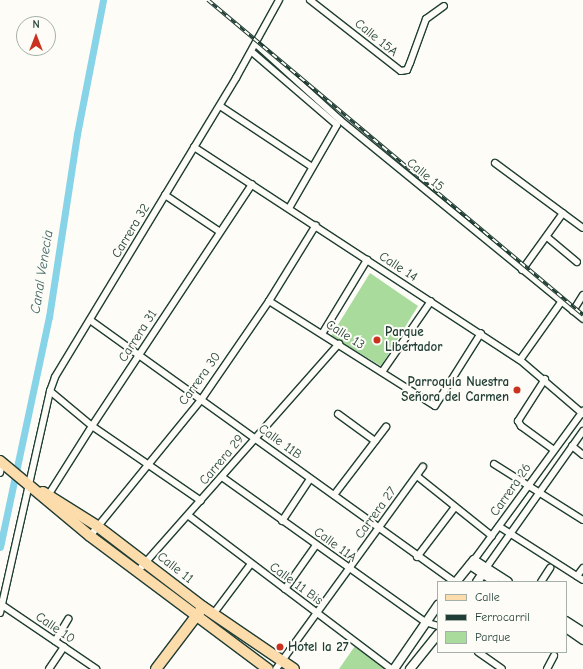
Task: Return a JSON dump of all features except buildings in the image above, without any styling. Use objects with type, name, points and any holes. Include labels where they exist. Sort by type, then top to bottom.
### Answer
[{"type":"main road","name":"Calle 11","points":[[1,466],[26,481],[38,491],[97,526],[203,607],[214,613],[294,669]]},
{"type":"main road","name":"Calle 11","points":[[50,498],[90,536],[268,669]]},
{"type":"main road","points":[[156,669],[203,607]]},
{"type":"street","name":"Carrera 32","points":[[26,481],[55,377],[220,106],[252,52],[279,0]]},
{"type":"street","name":"Calle 15A","points":[[310,0],[320,3],[398,70],[404,71],[410,63],[426,19],[444,6]]},
{"type":"street","name":"Calle 15","points":[[256,44],[340,120],[583,319]]},
{"type":"street","points":[[252,52],[337,125],[289,208]]},
{"type":"street","points":[[220,106],[312,167]]},
{"type":"street","name":"Calle 14","points":[[194,147],[481,333],[545,379],[582,412]]},
{"type":"street","points":[[495,163],[583,228]]},
{"type":"street","name":"Carrera 31","points":[[50,498],[92,426],[137,356],[252,184]]},
{"type":"street","points":[[165,195],[220,232]]},
{"type":"street","points":[[522,270],[563,213]]},
{"type":"street","name":"Carrera 30","points":[[90,536],[147,464],[201,400],[269,301],[316,226]]},
{"type":"street","points":[[547,237],[577,262]]},
{"type":"street","points":[[322,334],[367,260]]},
{"type":"street","points":[[573,311],[583,295]]},
{"type":"street","name":"Calle 13","points":[[269,301],[435,406],[481,333]]},
{"type":"street","points":[[382,372],[431,301]]},
{"type":"street","points":[[520,360],[562,301]]},
{"type":"street","name":"Calle 11B","points":[[90,320],[137,356],[201,400],[417,556],[454,581]]},
{"type":"street","name":"Carrera 29","points":[[137,572],[189,516],[254,438],[339,344]]},
{"type":"street","points":[[545,379],[519,417],[521,426],[554,450]]},
{"type":"street","points":[[50,391],[92,426],[201,501]]},
{"type":"street","name":"Carrera 26","points":[[457,581],[500,527],[582,412]]},
{"type":"street","points":[[338,414],[375,441]]},
{"type":"street","points":[[334,495],[386,427]]},
{"type":"street","name":"Carrera 26","points":[[478,581],[583,431]]},
{"type":"street","points":[[572,446],[583,455]]},
{"type":"street","points":[[494,464],[583,520]]},
{"type":"street","name":"Carrera 27","points":[[276,669],[423,466]]},
{"type":"street","points":[[416,476],[492,536]]},
{"type":"street","name":"Calle 11A","points":[[222,477],[424,622],[437,626]]},
{"type":"street","points":[[282,520],[310,479]]},
{"type":"street","points":[[0,613],[26,481]]},
{"type":"street","points":[[417,556],[455,507]]},
{"type":"street","name":"Calle 11 Bis","points":[[189,516],[250,565],[317,612],[391,669]]},
{"type":"street","points":[[500,527],[583,580]]},
{"type":"street","points":[[285,589],[316,545]]},
{"type":"street","points":[[472,562],[485,571],[506,581]]},
{"type":"street","points":[[214,613],[250,565]]},
{"type":"street","points":[[542,581],[550,568]]},
{"type":"street","points":[[577,576],[583,568]]},
{"type":"street","points":[[485,571],[495,581]]},
{"type":"street","name":"Calle 10","points":[[2,605],[96,669]]},
{"type":"street","points":[[394,669],[424,622],[437,606]]},
{"type":"street","points":[[55,641],[68,619]]},
{"type":"street","points":[[567,622],[583,632]]},
{"type":"street","points":[[567,629],[583,640]]},
{"type":"street","points":[[410,669],[437,635]]},
{"type":"street","points":[[49,669],[64,647]]},
{"type":"street","points":[[479,653],[502,669]]},
{"type":"street","points":[[547,669],[554,656]]},
{"type":"green space","name":"Parque Libertador","points":[[370,273],[418,306],[381,366],[331,336]]},
{"type":"green space","points":[[355,646],[387,669],[339,669]]},
{"type":"waterway","name":"Canal Venecia","points":[[0,547],[49,317],[77,134],[103,0]]},
{"type":"railway","points":[[208,0],[583,315]]},
{"type":"place","name":"Parque Libertador","points":[[377,340]]},
{"type":"place","name":"Parroquia Nuestra Señora del Carmen","points":[[517,390]]},
{"type":"place","name":"Hotel la 27","points":[[280,647]]}]
